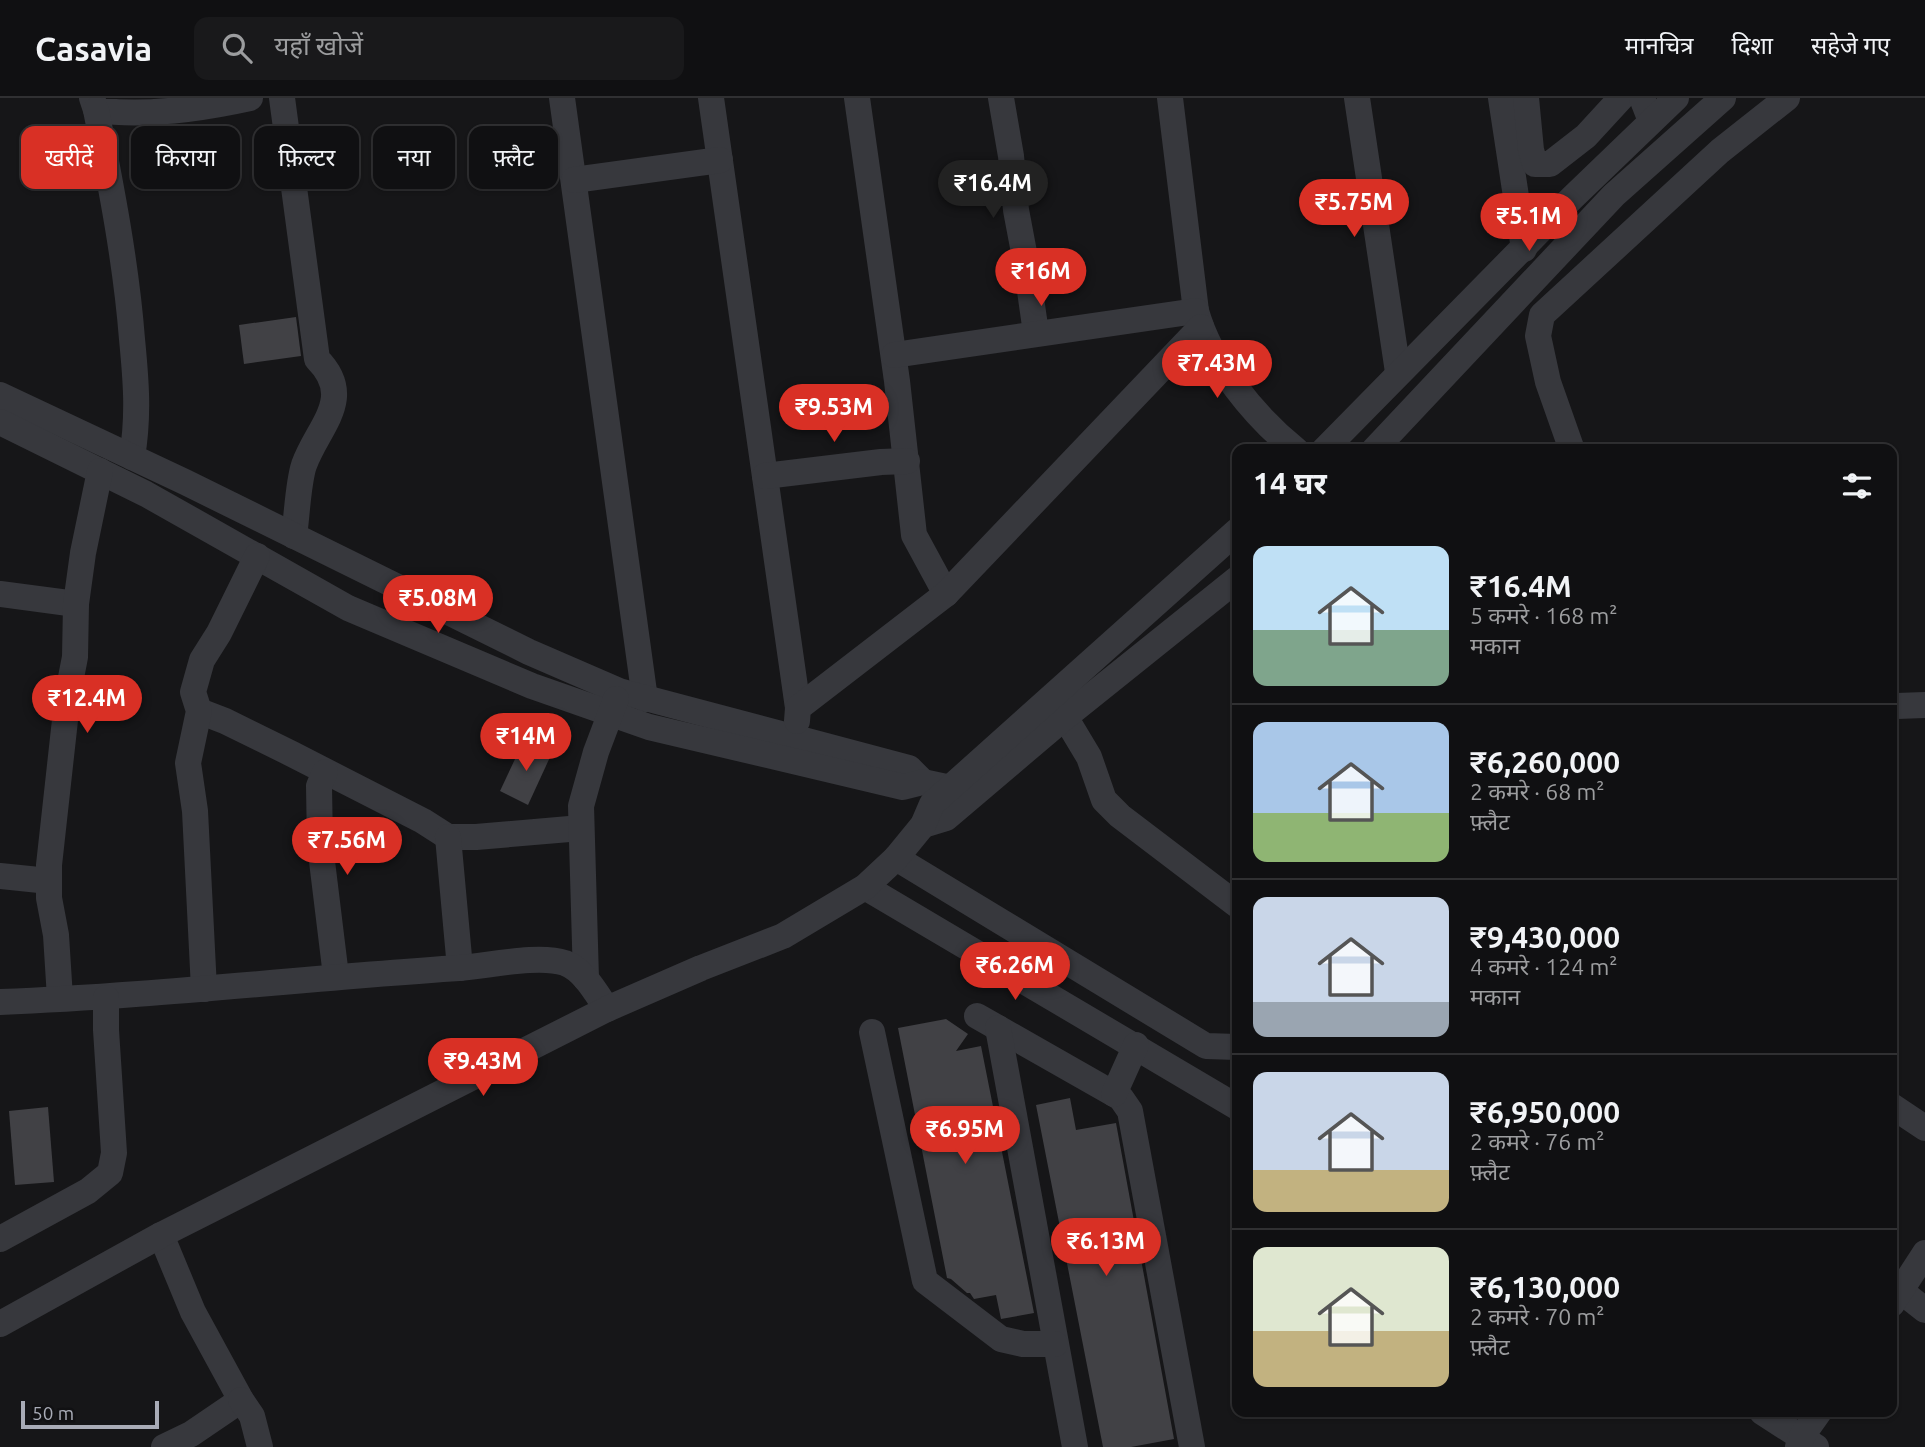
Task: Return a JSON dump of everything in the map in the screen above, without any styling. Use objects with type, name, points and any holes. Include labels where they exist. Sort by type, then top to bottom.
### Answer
[{"type":"street","points":[[132,457],[137,424],[128,286],[94,104],[124,114],[228,103],[250,98]]},
{"type":"street","points":[[282,98],[317,359],[330,372],[335,397],[324,429],[303,466],[294,536]]},
{"type":"street","points":[[562,98],[645,699]]},
{"type":"street","points":[[711,98],[797,708],[797,740]]},
{"type":"street","points":[[857,98],[894,355],[914,536],[946,594]]},
{"type":"street","points":[[1001,98],[1036,333]]},
{"type":"street","points":[[1170,98],[1198,319],[1246,400],[1290,444]]},
{"type":"street","points":[[1357,98],[1398,372]]},
{"type":"street","points":[[1501,98],[1524,249]]},
{"type":"street","points":[[1526,98],[1535,164],[1550,164],[1594,128],[1621,98]]},
{"type":"street","points":[[1330,444],[1398,372],[1612,159],[1647,110],[1676,98]]},
{"type":"street","points":[[1380,444],[1614,195],[1723,98]]},
{"type":"street","points":[[1570,444],[1548,382],[1538,336],[1542,315],[1720,151],[1787,98]]},
{"type":"street","points":[[1594,128],[1612,159]]},
{"type":"street","points":[[574,180],[720,160]]},
{"type":"street","points":[[1550,164],[1572,198]]},
{"type":"street","points":[[894,355],[1036,333],[1198,319]]},
{"type":"street","points":[[797,708],[946,594],[1198,319]]},
{"type":"street","points":[[0,395],[529,652],[615,702],[649,727],[903,787],[923,782],[963,790],[1065,717],[1232,583]]},
{"type":"street","points":[[0,422],[146,494],[348,608],[533,686],[615,702],[645,699],[909,768],[923,782]]},
{"type":"street","points":[[765,476],[907,461]]},
{"type":"street","points":[[60,998],[49,881],[52,830],[68,693],[75,657],[76,604],[83,553],[100,471]]},
{"type":"street","points":[[0,1324],[161,1235],[607,1009],[783,936],[865,887],[896,858],[923,825],[946,818],[963,790],[1232,536]]},
{"type":"street","points":[[204,989],[195,811],[188,763],[199,711],[193,692],[202,660],[219,633],[257,556]]},
{"type":"street","points":[[0,594],[76,604]]},
{"type":"street","points":[[586,979],[582,806],[596,752],[615,702]]},
{"type":"street","points":[[1897,706],[1925,705]]},
{"type":"street","points":[[199,711],[225,721],[423,821],[448,837],[581,828]]},
{"type":"street","points":[[1065,717],[1089,757],[1104,800],[1120,816],[1232,901]]},
{"type":"street","points":[[325,772],[319,786],[320,845],[335,976]]},
{"type":"street","points":[[448,837],[460,968]]},
{"type":"street","points":[[896,858],[1206,1046],[1232,1047]]},
{"type":"street","points":[[0,876],[49,881]]},
{"type":"street","points":[[865,887],[1232,1104]]},
{"type":"street","points":[[0,1002],[106,998],[533,960],[565,963],[586,979],[607,1009]]},
{"type":"street","points":[[0,1240],[78,1197],[110,1173],[114,1153],[106,998]]},
{"type":"street","points":[[1075,1447],[988,1022],[1114,1094],[1126,1103],[1130,1111],[1192,1447]]},
{"type":"street","points":[[872,1032],[925,1281],[1002,1339],[1023,1344],[1055,1344]]},
{"type":"street","points":[[1114,1094],[1136,1045]]},
{"type":"street","points":[[1189,1077],[1206,1046]]},
{"type":"street","points":[[1897,1109],[1925,1128]]},
{"type":"street","points":[[161,1235],[193,1312],[251,1416],[260,1447]]},
{"type":"street","points":[[1897,1290],[1925,1253]]},
{"type":"street","points":[[1897,1294],[1925,1310]]},
{"type":"street","points":[[164,1447],[191,1434],[241,1400]]},
{"type":"street","points":[[1769,1417],[1805,1443],[1817,1417]]},
{"type":"building","points":[[296,317],[301,356],[244,364],[239,325]]},
{"type":"building","points":[[523,742],[551,755],[528,805],[500,791]]},
{"type":"building","points":[[946,1019],[968,1034],[956,1051],[981,1046],[1034,1313],[1001,1319],[996,1295],[974,1299],[970,1293],[947,1278],[898,1028]]},
{"type":"building","points":[[1070,1098],[1076,1130],[1116,1123],[1174,1439],[1131,1447],[1103,1447],[1036,1105]]},
{"type":"building","points":[[48,1107],[54,1182],[15,1185],[9,1111]]}]
